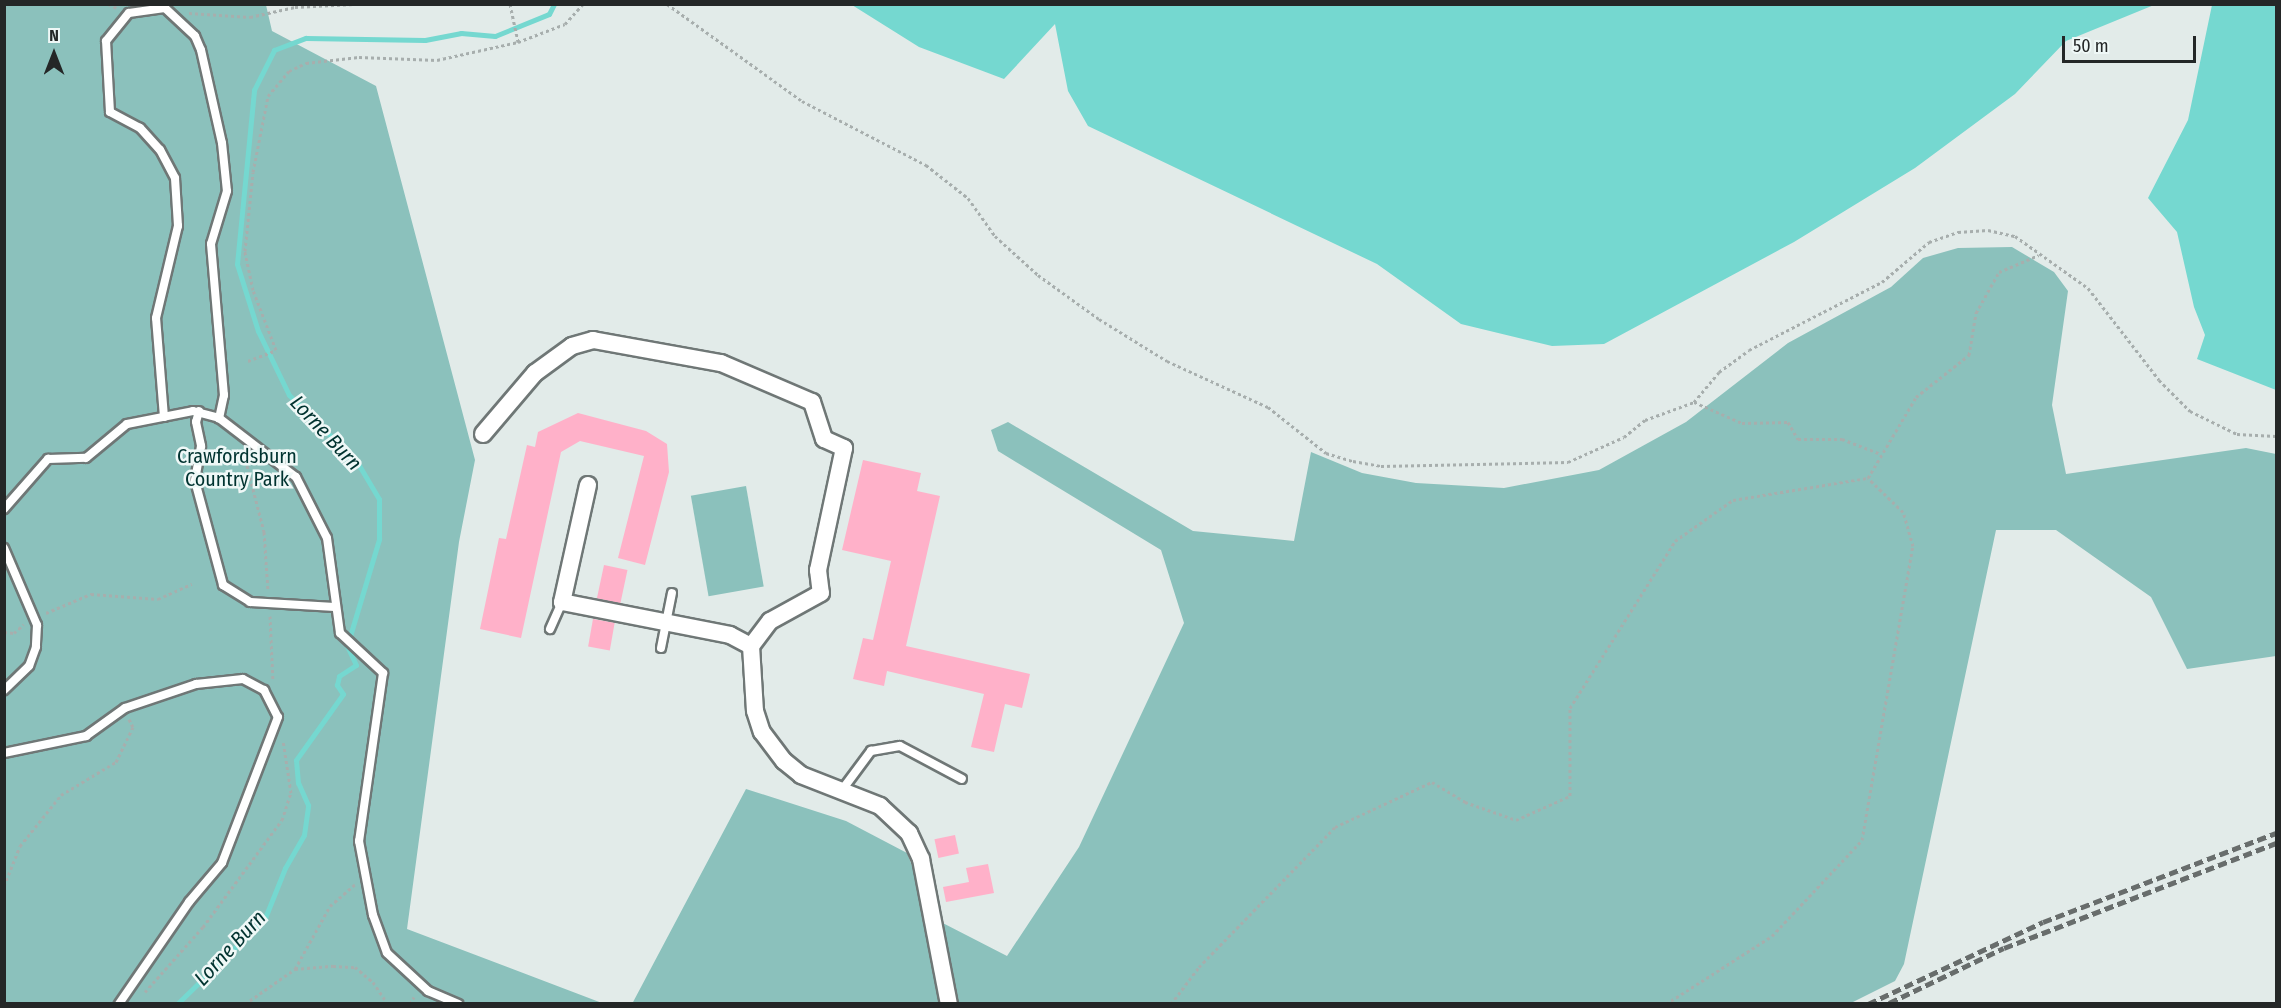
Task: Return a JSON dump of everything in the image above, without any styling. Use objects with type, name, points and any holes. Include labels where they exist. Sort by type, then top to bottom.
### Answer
[{"type":"street","points":[[483,434],[535,373],[572,346],[593,340],[721,363],[812,402],[824,439],[844,448],[818,570],[821,592],[770,621],[751,646],[755,711],[762,732],[783,761],[801,775],[880,806],[909,833],[921,859],[949,1004]]},
{"type":"street","points":[[588,485],[562,602],[730,635],[751,646]]},
{"type":"lane","points":[[164,417],[156,318],[174,252],[178,203],[175,178],[160,150],[140,128],[110,112],[106,41],[129,14],[165,8],[195,36],[201,50],[222,143],[227,191],[211,244],[224,395],[219,418]]},
{"type":"lane","points":[[199,411],[196,422],[201,446],[195,481],[223,585],[250,602],[335,607]]},
{"type":"lane","points":[[4,509],[48,459],[87,458],[127,424],[199,411],[219,418],[296,477],[327,538],[340,633],[383,673],[359,842],[387,953],[428,991],[458,1004]]},
{"type":"lane","points":[[4,548],[35,619],[36,647],[29,666],[4,690]]},
{"type":"lane","points":[[661,648],[672,592]]},
{"type":"lane","points":[[550,629],[562,602]]},
{"type":"lane","points":[[4,753],[87,736],[125,708],[196,684],[243,680],[264,690],[278,717],[222,863],[189,902],[119,1004]]},
{"type":"lane","points":[[842,790],[871,751],[900,746],[962,779]]},
{"type":"path","points":[[4,9],[5,4]]},
{"type":"path","points":[[181,12],[250,17],[295,7],[354,4]]},
{"type":"path","points":[[510,4],[518,42]]},
{"type":"path","points":[[248,361],[276,350],[253,290],[245,250],[253,172],[268,96],[289,71],[306,63],[359,57],[436,60],[518,42],[565,24],[583,4]]},
{"type":"path","points":[[667,4],[802,101],[926,165],[968,198],[995,236],[1038,275],[1100,319],[1167,361],[1268,408],[1326,453],[1381,466],[1541,465],[1568,462],[1624,437],[1644,420],[1694,402],[1719,372],[1749,350],[1882,282],[1929,242],[1958,232],[1988,230],[2015,236],[2088,288],[2159,380],[2190,411],[2237,434],[2277,436]]},
{"type":"path","points":[[1868,478],[1916,397],[1969,355],[1976,314],[1999,272],[2039,255]]},
{"type":"path","points":[[1694,402],[1742,423],[1788,422],[1798,439],[1842,439],[1881,454]]},
{"type":"path","points":[[249,439],[244,466],[264,532],[275,691]]},
{"type":"path","points":[[1171,1004],[1199,967],[1335,827],[1432,782],[1465,802],[1516,820],[1570,796],[1570,708],[1675,540],[1733,500],[1868,478]]},
{"type":"path","points":[[1666,1004],[1772,936],[1862,840],[1913,546],[1903,512],[1868,478]]},
{"type":"path","points":[[4,632],[14,633],[35,619],[91,594],[158,599],[192,584]]},
{"type":"path","points":[[4,886],[20,846],[62,795],[116,762],[133,727],[125,708]]},
{"type":"path","points":[[140,997],[203,927],[282,820],[291,793],[283,737]]},
{"type":"path","points":[[245,1004],[295,969],[330,906],[366,877]]},
{"type":"path","points":[[295,969],[355,967],[373,982],[388,1004]]},
{"type":"green space","name":"Crawfordsburn Country Park","points":[[4,5],[266,5],[272,31],[376,86],[475,460],[459,542],[407,929],[602,1003],[5,1003]]},
{"type":"green space","points":[[2012,247],[2054,272],[2068,291],[2052,405],[2066,474],[2246,448],[2276,454],[2276,656],[2187,669],[2151,597],[2056,530],[1996,530],[1904,964],[1895,981],[1851,1003],[632,1004],[746,789],[846,821],[907,853],[933,918],[1007,956],[1079,847],[1184,623],[1161,550],[998,451],[991,430],[1008,422],[1193,531],[1294,541],[1311,452],[1362,473],[1416,483],[1504,488],[1599,470],[1686,422],[1788,343],[1891,287],[1923,258],[1958,248]]},
{"type":"green space","points":[[746,486],[764,586],[709,596],[691,496]]},
{"type":"water","points":[[852,5],[2154,5],[2066,41],[2015,94],[1915,168],[1794,242],[1604,344],[1552,346],[1461,324],[1377,264],[1088,126],[1068,91],[1055,24],[1004,79],[919,47]]},
{"type":"water","points":[[2212,5],[2276,5],[2276,390],[2197,359],[2205,335],[2194,307],[2177,232],[2148,198],[2188,120]]},
{"type":"building","points":[[578,413],[646,431],[667,444],[669,472],[645,565],[618,558],[644,456],[580,441],[561,452],[521,638],[480,629],[499,538],[506,539],[527,445],[535,447],[538,432]]},
{"type":"building","points":[[863,460],[921,473],[917,491],[940,496],[906,646],[1030,674],[1022,708],[1005,704],[994,752],[971,747],[984,694],[887,671],[884,686],[853,679],[863,638],[873,640],[891,561],[842,550]]},
{"type":"building","points":[[604,565],[627,570],[620,603],[597,598]]},
{"type":"building","points":[[593,619],[615,623],[610,650],[588,647]]},
{"type":"building","points":[[955,835],[959,854],[938,858],[934,839]]},
{"type":"building","points":[[988,864],[994,893],[946,902],[943,887],[969,882],[966,868]]},
{"type":"waterway","name":"Lorne Burn","points":[[177,1004],[265,918],[285,868],[304,835],[308,805],[298,783],[296,760],[343,694],[337,685],[339,676],[356,665],[347,646],[379,539],[379,499],[357,462],[289,395],[258,331],[237,264],[254,90],[274,50],[306,38],[425,40],[461,33],[495,36],[549,14],[554,4]]},
{"type":"railway","points":[[1868,1004],[2043,922],[2276,833]]},
{"type":"railway","points":[[1889,1003],[2004,948],[2276,843]]}]
